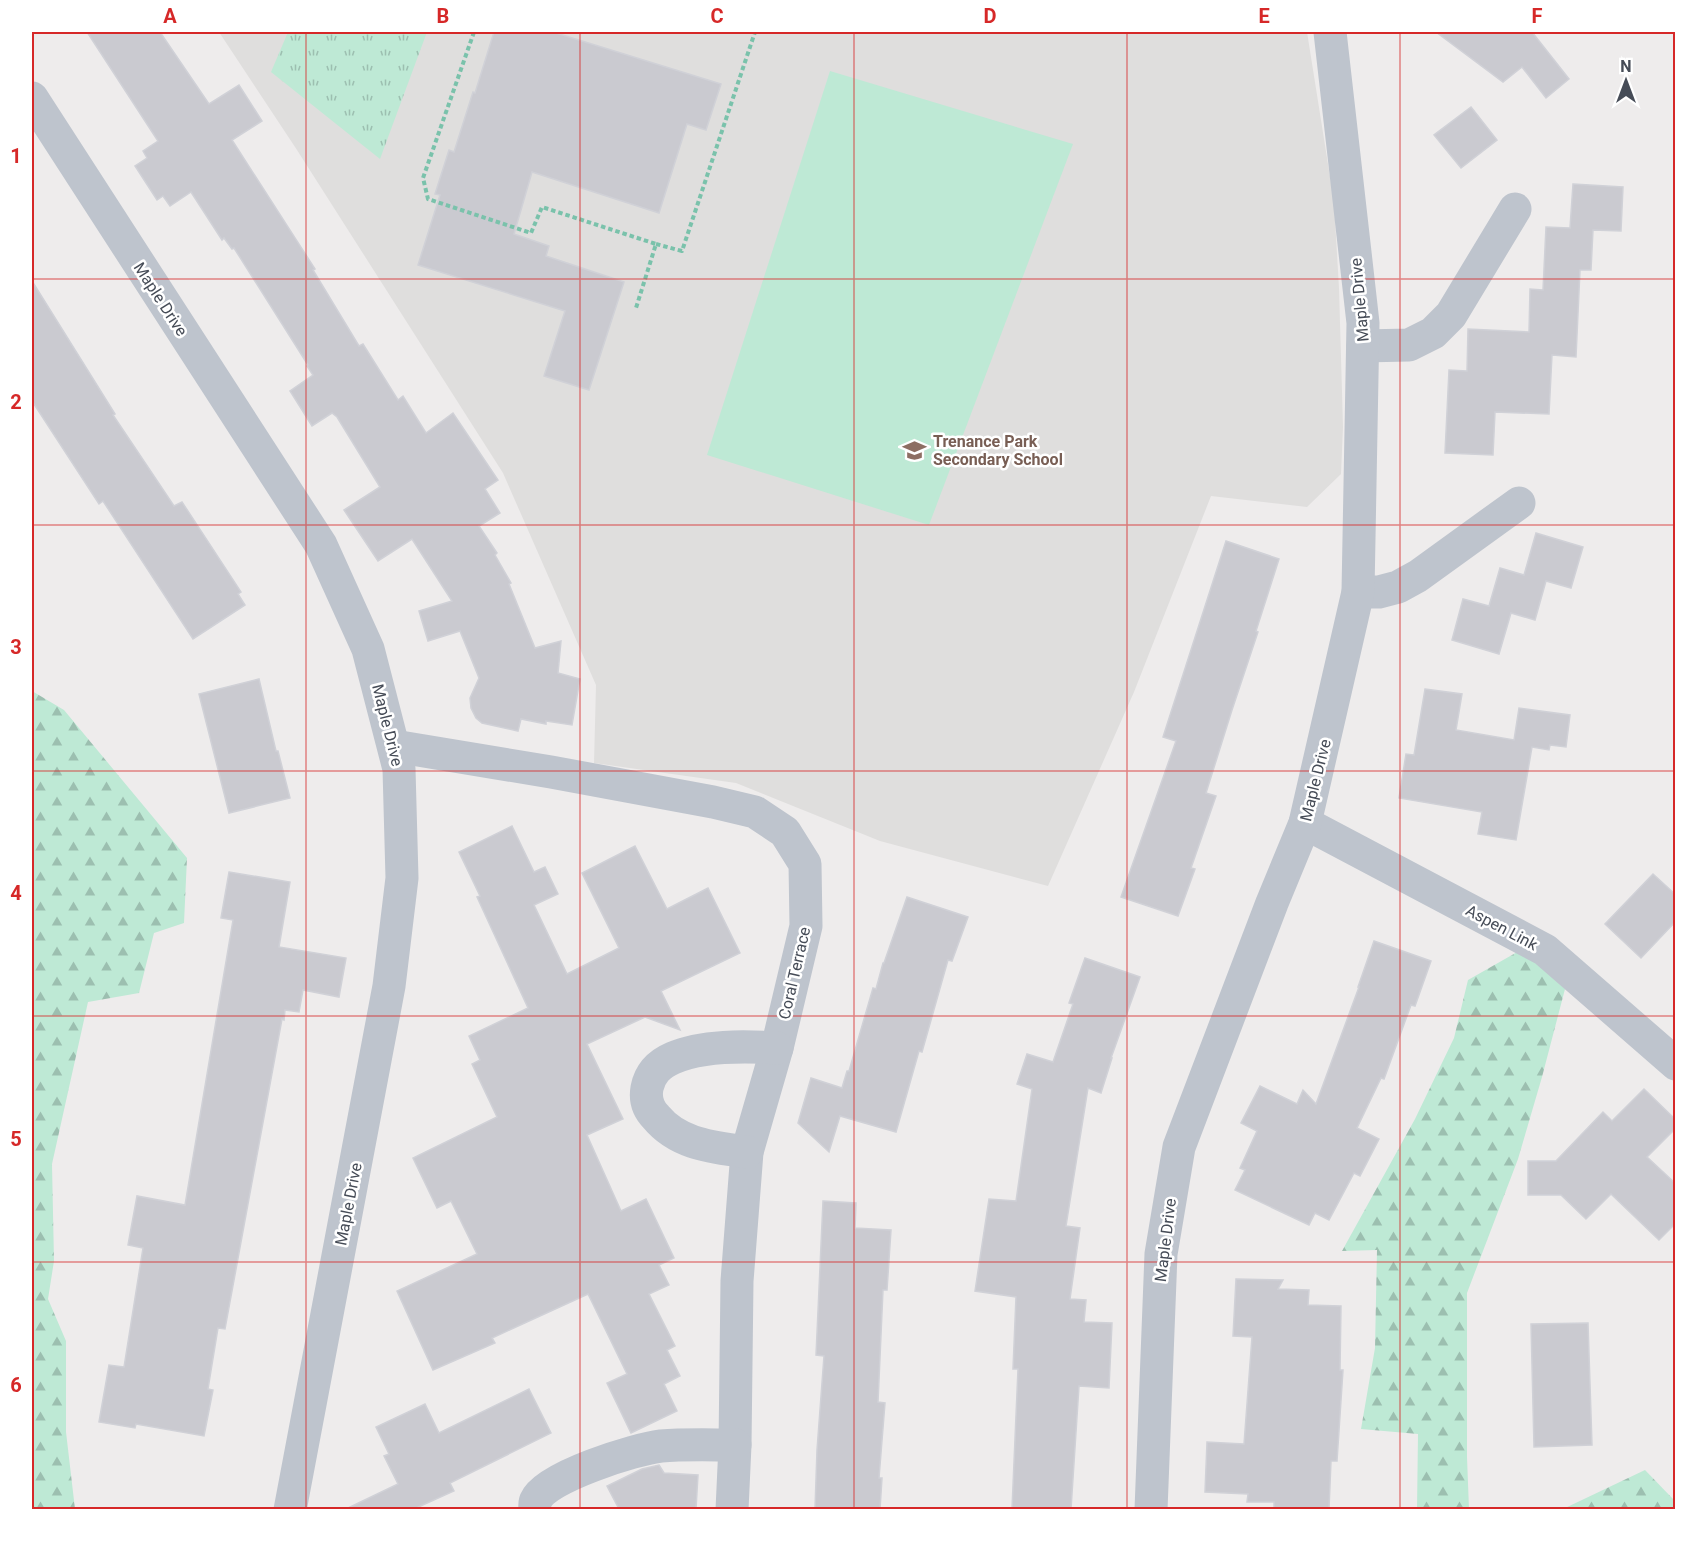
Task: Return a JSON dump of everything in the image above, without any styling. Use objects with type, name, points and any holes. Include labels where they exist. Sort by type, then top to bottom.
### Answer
[{"type":"street","name":"Maple Drive","points":[[1151,1509],[1161,1254],[1179,1147],[1305,823],[1358,592],[1363,323],[1330,32]]},
{"type":"street","name":"Maple Drive","points":[[32,98],[321,545],[368,649],[399,769],[402,878],[389,986],[290,1509]]},
{"type":"street","points":[[1363,346],[1409,345],[1433,333],[1451,315],[1515,209]]},
{"type":"street","points":[[1358,592],[1379,592],[1398,587],[1418,576],[1519,503]]},
{"type":"street","name":"Coral Terrace","points":[[394,746],[713,802],[755,812],[785,832],[805,864],[806,926],[777,1048],[747,1152],[737,1281],[732,1509]]},
{"type":"street","name":"Aspen Link","points":[[1305,823],[1545,950],[1676,1064]]},
{"type":"street","points":[[747,1152],[704,1146],[679,1137],[663,1126],[651,1112],[646,1096],[648,1083],[654,1070],[670,1059],[686,1053],[752,1046],[777,1048]]},
{"type":"street","points":[[534,1509],[536,1500],[543,1491],[558,1481],[595,1464],[636,1450],[662,1446],[735,1445]]},
{"type":"path","points":[[474,32],[423,178],[428,199],[531,233],[542,207],[682,251],[756,32]]},
{"type":"path","points":[[636,308],[656,244]]},
{"type":"shaded area","name":"Trenance Park Secondary School","points":[[219,32],[1307,32],[1334,202],[1343,427],[1341,474],[1307,507],[1211,496],[1134,692],[1048,886],[880,841],[736,783],[594,763],[596,685],[503,473]]},
{"type":"green space","points":[[288,32],[427,32],[380,159],[271,72]]},
{"type":"green space","points":[[830,71],[1073,144],[929,525],[707,455]]},
{"type":"green space","points":[[32,691],[64,710],[187,858],[184,923],[154,933],[139,993],[88,1002],[52,1164],[54,1261],[48,1299],[66,1341],[66,1432],[75,1509],[32,1509]]},
{"type":"green space","points":[[1519,951],[1534,960],[1565,989],[1518,1159],[1467,1293],[1469,1509],[1417,1509],[1418,1434],[1361,1429],[1375,1348],[1377,1250],[1342,1251],[1415,1119],[1454,1038],[1468,980]]},
{"type":"green space","points":[[1645,1470],[1674,1500],[1675,1509],[1563,1509]]},
{"type":"building","points":[[87,32],[160,32],[209,104],[239,85],[262,121],[232,140],[315,269],[313,270],[359,346],[363,344],[398,400],[403,396],[426,433],[453,413],[498,480],[485,489],[500,513],[479,526],[497,553],[495,555],[511,583],[509,584],[535,648],[561,641],[558,673],[580,679],[572,725],[546,721],[546,724],[521,719],[518,731],[482,723],[476,718],[471,708],[470,698],[479,678],[460,631],[428,641],[419,611],[452,601],[412,539],[378,561],[344,510],[380,487],[337,417],[332,413],[312,426],[290,391],[313,375],[234,248],[232,249],[224,238],[222,240],[191,192],[170,206],[163,196],[157,200],[135,166],[147,158],[143,151],[158,141]]},
{"type":"building","points":[[494,32],[553,32],[721,84],[706,130],[687,124],[659,213],[532,172],[514,234],[549,246],[546,256],[624,282],[589,390],[544,376],[565,311],[418,265],[440,195],[435,194],[449,150],[454,152]]},
{"type":"building","points":[[1436,32],[1532,32],[1569,79],[1546,98],[1522,67],[1503,82]]},
{"type":"building","points":[[1471,107],[1497,140],[1461,168],[1434,135]]},
{"type":"building","points":[[1573,184],[1623,187],[1621,231],[1593,230],[1591,270],[1580,270],[1576,357],[1552,355],[1549,414],[1495,412],[1493,455],[1445,453],[1449,370],[1467,371],[1468,329],[1529,332],[1530,289],[1543,290],[1546,227],[1570,228]]},
{"type":"building","points":[[32,281],[115,414],[113,415],[174,506],[182,502],[241,592],[238,594],[245,605],[193,639],[103,501],[99,504],[32,401]]},
{"type":"building","points":[[1536,533],[1583,547],[1571,588],[1546,581],[1535,620],[1511,613],[1499,654],[1452,640],[1463,599],[1489,606],[1500,568],[1524,575]]},
{"type":"building","points":[[1226,541],[1279,559],[1206,793],[1216,796],[1191,868],[1195,869],[1178,916],[1121,897],[1176,741],[1163,737]]},
{"type":"building","points":[[259,679],[290,798],[229,813],[199,694]]},
{"type":"building","points":[[1425,689],[1462,694],[1456,730],[1514,740],[1519,708],[1570,715],[1566,747],[1550,745],[1549,750],[1532,747],[1516,840],[1478,834],[1482,812],[1399,798],[1406,754],[1414,755]]},
{"type":"building","points":[[512,826],[534,872],[545,867],[558,894],[534,905],[567,974],[619,948],[582,873],[635,846],[667,909],[708,888],[740,953],[661,991],[680,1030],[645,1017],[587,1044],[623,1119],[587,1135],[621,1211],[646,1199],[674,1258],[659,1265],[669,1285],[649,1294],[675,1346],[667,1350],[680,1376],[664,1384],[677,1411],[631,1433],[607,1383],[627,1374],[588,1294],[492,1338],[495,1343],[433,1370],[397,1291],[477,1254],[451,1201],[437,1208],[413,1158],[497,1117],[472,1064],[480,1060],[469,1036],[528,1008],[459,852]]},
{"type":"building","points":[[229,872],[290,882],[279,947],[346,958],[339,997],[303,990],[299,1012],[285,1010],[284,1020],[282,1019],[225,1329],[218,1328],[208,1389],[213,1390],[204,1436],[136,1424],[135,1428],[99,1422],[109,1365],[124,1367],[143,1248],[128,1245],[137,1196],[185,1205],[233,920],[221,918]]},
{"type":"building","points":[[1653,874],[1676,895],[1676,921],[1641,958],[1605,924]]},
{"type":"building","points":[[907,897],[968,917],[952,961],[948,960],[896,1132],[840,1116],[829,1152],[798,1123],[811,1078],[842,1088],[873,988],[876,989]]},
{"type":"building","points":[[1374,941],[1431,961],[1415,1006],[1411,1005],[1384,1079],[1381,1078],[1357,1128],[1379,1139],[1360,1176],[1354,1173],[1329,1220],[1315,1213],[1309,1225],[1235,1190],[1245,1170],[1240,1168],[1257,1131],[1241,1123],[1260,1086],[1297,1104],[1303,1090],[1316,1104]]},
{"type":"building","points":[[1085,958],[1140,977],[1101,1093],[1088,1088],[1066,1226],[1080,1228],[1070,1299],[1086,1300],[1084,1322],[1112,1323],[1109,1388],[1079,1386],[1071,1509],[1012,1509],[1018,1369],[1013,1369],[1016,1297],[975,1291],[989,1199],[1016,1201],[1032,1089],[1017,1084],[1027,1054],[1053,1062],[1073,1004],[1069,1003]]},
{"type":"building","points":[[1644,1089],[1676,1120],[1676,1128],[1647,1157],[1676,1184],[1676,1223],[1659,1240],[1611,1194],[1586,1219],[1561,1195],[1528,1195],[1528,1161],[1556,1161],[1603,1112],[1612,1121]]},
{"type":"building","points":[[823,1201],[856,1203],[855,1228],[891,1230],[887,1290],[883,1290],[878,1402],[885,1403],[879,1478],[882,1478],[880,1509],[815,1509],[824,1356],[816,1355]]},
{"type":"building","points":[[1236,1279],[1283,1280],[1278,1289],[1309,1290],[1308,1305],[1341,1306],[1340,1370],[1343,1370],[1337,1461],[1331,1461],[1329,1509],[1274,1509],[1274,1502],[1247,1502],[1248,1494],[1205,1492],[1207,1442],[1244,1444],[1252,1337],[1233,1336]]},
{"type":"building","points":[[1588,1323],[1592,1445],[1534,1447],[1531,1324]]},
{"type":"building","points":[[529,1389],[551,1433],[450,1483],[454,1491],[414,1509],[346,1509],[398,1484],[384,1456],[389,1454],[376,1427],[425,1404],[439,1433]]},
{"type":"building","points":[[659,1465],[664,1473],[698,1475],[696,1509],[619,1509],[607,1486],[642,1469]]},
{"type":"place","name":"Trenance Park Secondary School","points":[[915,450]]}]
